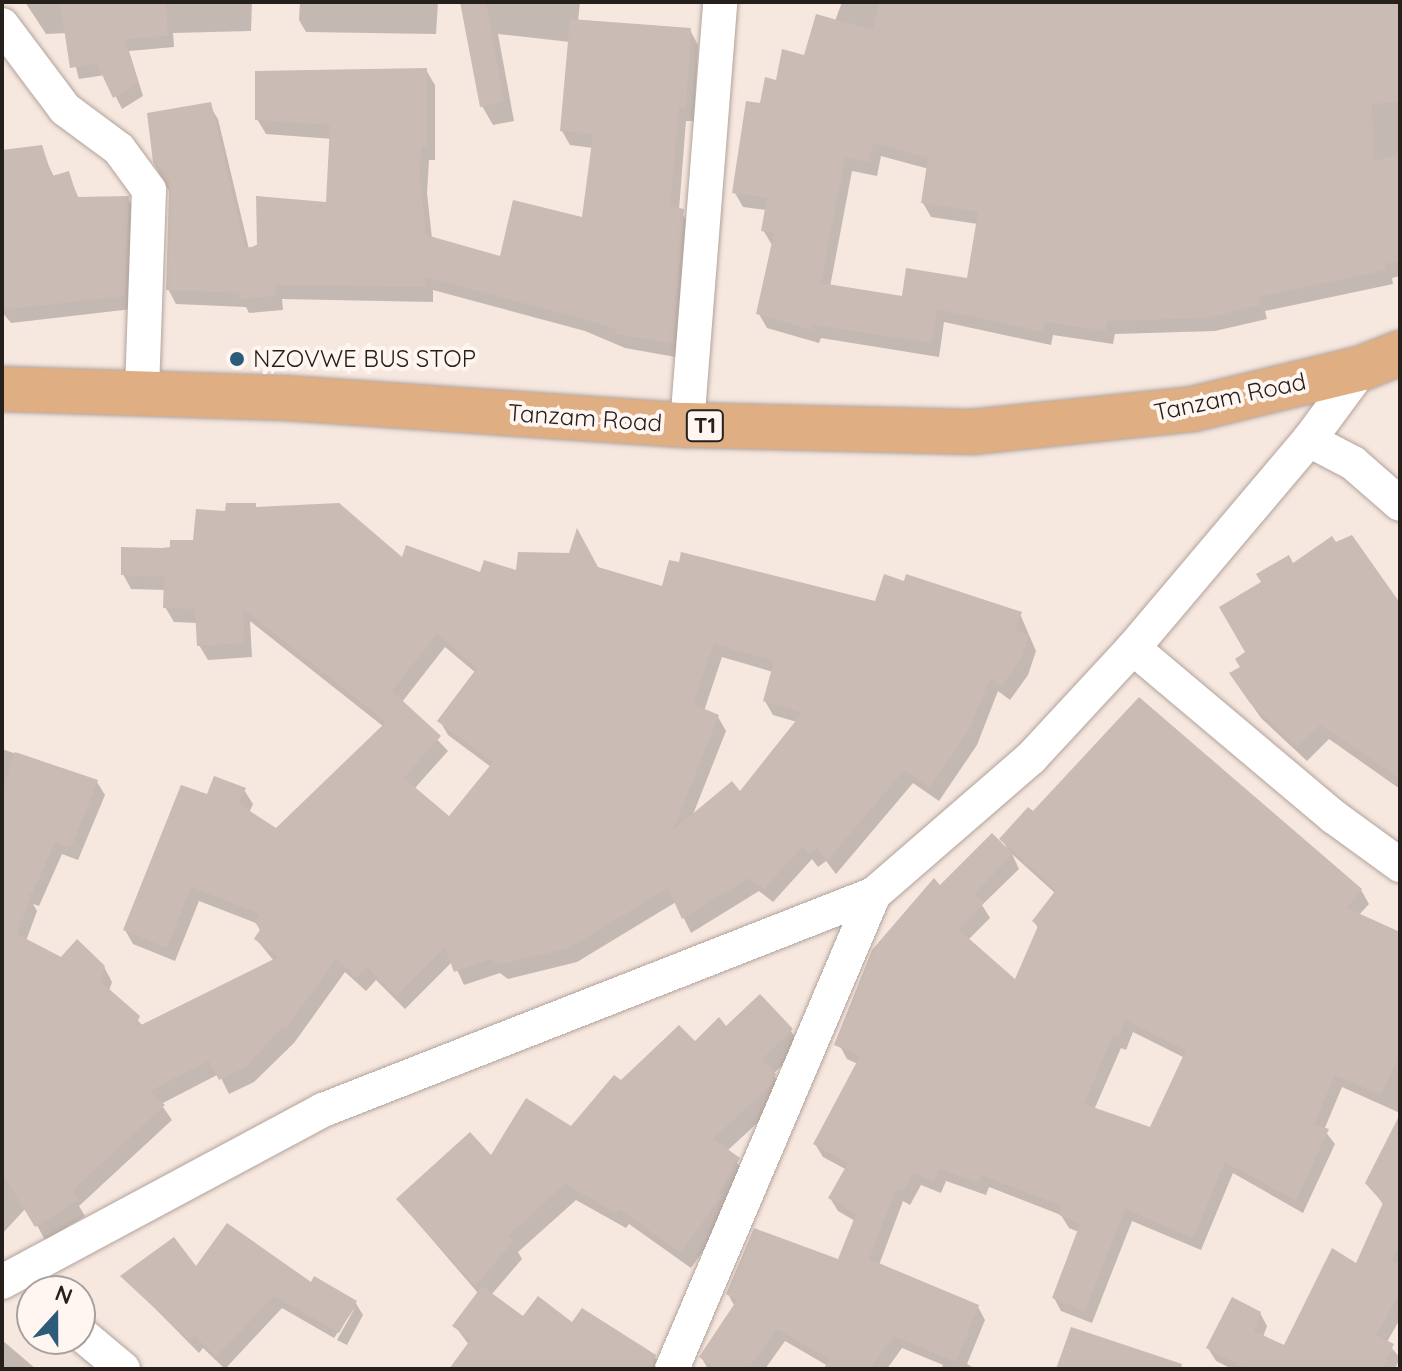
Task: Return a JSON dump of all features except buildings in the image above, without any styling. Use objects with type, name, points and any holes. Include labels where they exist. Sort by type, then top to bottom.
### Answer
[{"type":"highway","name":"Tanzam Road","points":[[2,389],[142,392],[687,425],[972,432],[1193,409],[1381,360]]},
{"type":"street","points":[[687,425],[720,2]]},
{"type":"street","points":[[2,25],[65,109],[119,149],[149,190],[142,392]]},
{"type":"street","points":[[30,1275],[323,1110],[874,894],[1031,758],[1133,648],[1381,360]]},
{"type":"street","points":[[1309,440],[1353,463],[1400,504]]},
{"type":"street","points":[[1133,648],[1334,817],[1400,865]]},
{"type":"street","points":[[672,1369],[874,894]]},
{"type":"street","points":[[96,1346],[123,1369]]},
{"type":"place","name":"NZOVWE BUS STOP","points":[[237,359]]}]
